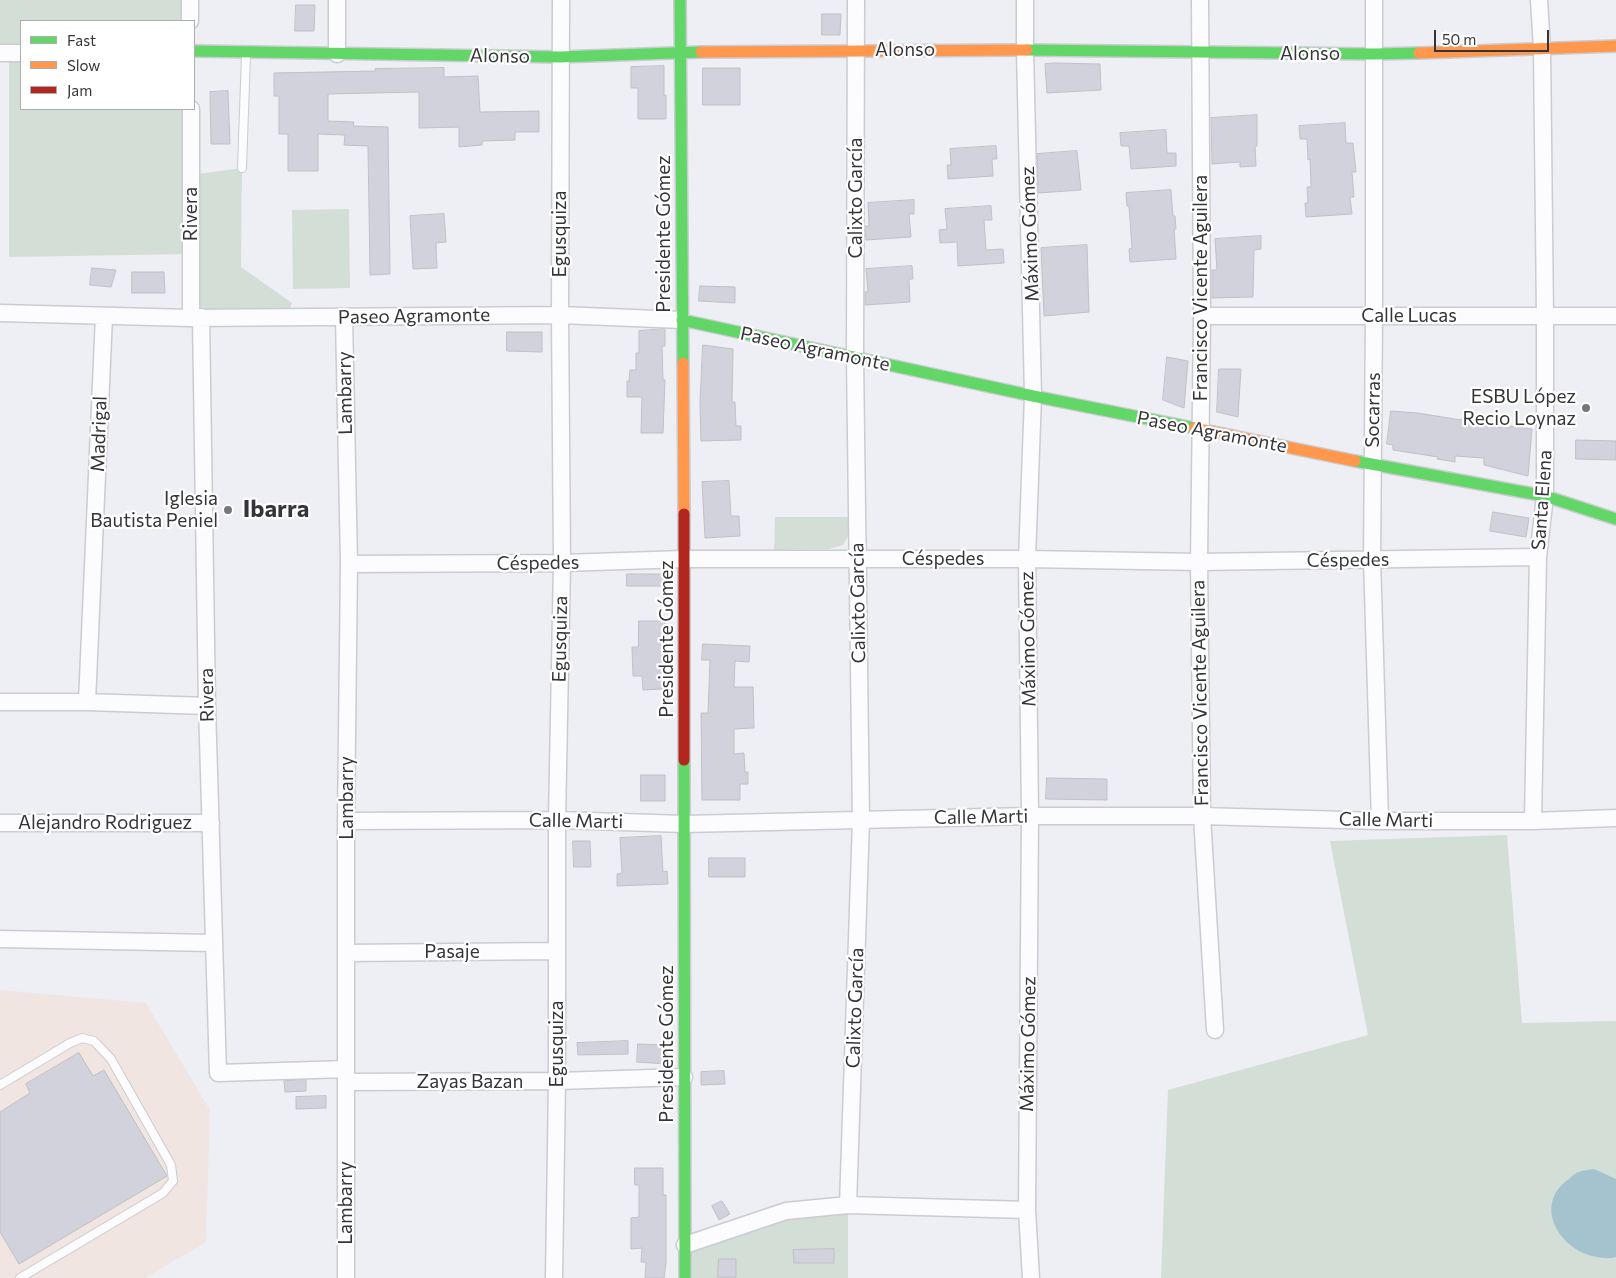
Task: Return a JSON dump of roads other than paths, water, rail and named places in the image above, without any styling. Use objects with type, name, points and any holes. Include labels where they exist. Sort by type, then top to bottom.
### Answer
[{"type":"street","points":[[190,0],[190,20]]},
{"type":"street","points":[[337,0],[337,54]]},
{"type":"street","name":"Egusquiza","points":[[554,1278],[557,1081],[556,820],[562,563],[560,0]]},
{"type":"street","name":"Presidente Gómez","points":[[680,0],[684,559],[685,1278]]},
{"type":"street","name":"Calixto García","points":[[848,1205],[861,820],[856,357],[856,0]]},
{"type":"street","name":"Máximo Gómez","points":[[1025,0],[1033,396],[1027,559],[1030,816],[1027,1210],[1031,1278]]},
{"type":"street","name":"Francisco Vicente Aguilera","points":[[1200,0],[1202,316],[1199,562],[1202,816],[1215,1030]]},
{"type":"street","name":"Socarras","points":[[1374,0],[1372,559],[1380,821]]},
{"type":"street","name":"Santa Elena","points":[[1533,821],[1538,557],[1545,496],[1546,317],[1540,0]]},
{"type":"street","name":"Alonso","points":[[195,51],[560,57],[680,52],[856,50],[1374,54],[1616,46]]},
{"type":"street","points":[[0,53],[20,53]]},
{"type":"street","name":"Rivera","points":[[191,110],[218,1073]]},
{"type":"street","name":"Paseo Agramonte","points":[[0,313],[196,318],[560,315],[682,320],[1033,396],[1372,464],[1545,496],[1616,519]]},
{"type":"street","name":"Madrigal","points":[[87,702],[104,316]]},
{"type":"street","name":"Calle Lucas","points":[[1202,316],[1616,316]]},
{"type":"street","name":"Lambarry","points":[[344,317],[349,564],[346,821],[346,1278]]},
{"type":"street","name":"Céspedes","points":[[349,564],[562,563],[684,559],[1027,559],[1199,562],[1538,557]]},
{"type":"street","points":[[0,702],[87,702],[207,706]]},
{"type":"street","name":"Calle Marti","points":[[346,821],[556,820],[685,824],[1030,816],[1202,816],[1380,821],[1533,821],[1616,818]]},
{"type":"street","name":"Alejandro Rodriguez","points":[[0,823],[211,823]]},
{"type":"street","points":[[0,939],[214,943]]},
{"type":"street","name":"Pasaje","points":[[346,953],[557,951]]},
{"type":"street","name":"Zayas Bazan","points":[[218,1073],[557,1081],[684,1076]]},
{"type":"street","points":[[685,1246],[786,1211],[848,1205],[1027,1210]]},
{"type":"lane","points":[[242,168],[246,52]]},
{"type":"lane","points":[[0,1085],[70,1043],[82,1038],[94,1041],[111,1059],[171,1165],[173,1180],[162,1193],[20,1278]]},
{"type":"water","points":[[1594,1169],[1616,1179],[1616,1257],[1613,1258],[1597,1257],[1583,1253],[1571,1246],[1555,1225],[1552,1213],[1552,1201],[1558,1189],[1576,1173]]},
{"type":"place","name":"ESBU López Recio Loynaz","points":[[1586,408]]},
{"type":"place","name":"Iglesia Bautista Peniel","points":[[228,510]]},
{"type":"district","name":"Ibarra","points":[[276,509]]}]
